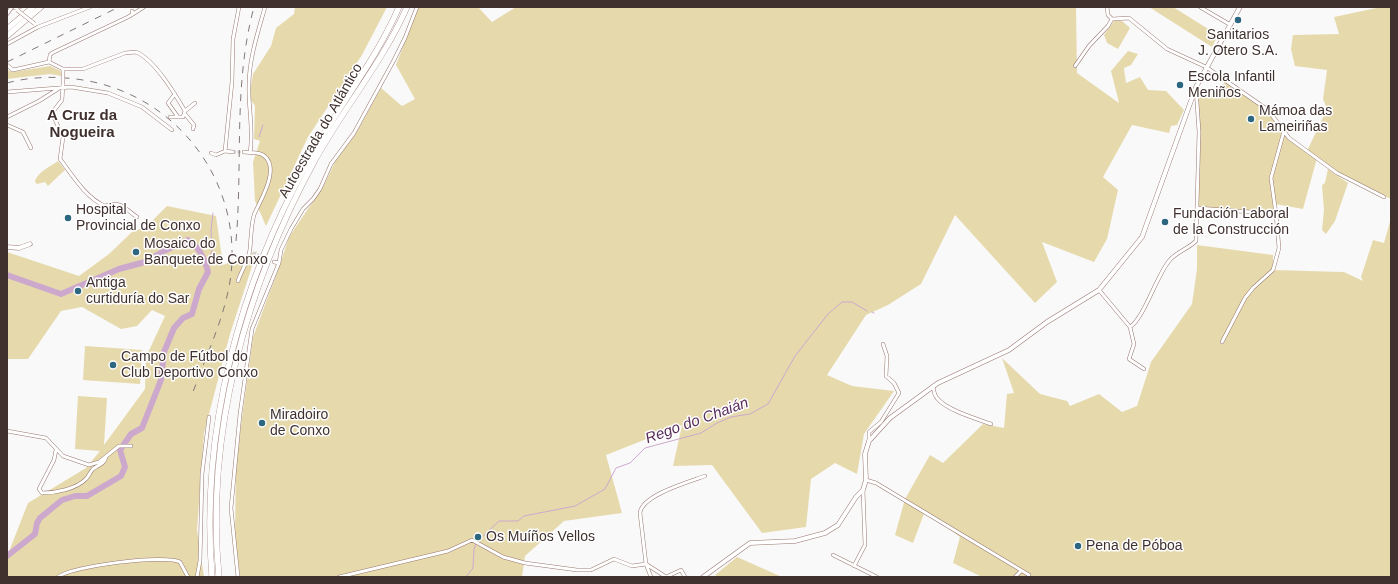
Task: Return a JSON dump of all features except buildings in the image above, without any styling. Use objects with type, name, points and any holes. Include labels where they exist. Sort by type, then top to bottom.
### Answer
[{"type":"highway","points":[[7,36],[9,30],[33,7]]},
{"type":"highway","points":[[9,30],[41,7]]},
{"type":"highway","name":"Autoestrada do Atlántico","points":[[212,577],[210,500],[216,432],[232,354],[249,294],[281,213],[310,158],[386,33],[399,7]]},
{"type":"highway","name":"Autoestrada do Atlántico","points":[[219,577],[215,507],[223,432],[238,355],[255,296],[287,215],[315,160],[393,34],[407,7]]},
{"type":"street","points":[[7,14],[15,8],[20,7]]},
{"type":"street","points":[[7,44],[36,26],[90,7]]},
{"type":"street","points":[[49,62],[49,57],[52,53],[144,7]]},
{"type":"street","points":[[225,151],[232,82],[233,39],[239,7]]},
{"type":"street","points":[[251,153],[250,70],[265,7]]},
{"type":"street","points":[[238,577],[231,508],[240,414],[252,328],[279,263],[281,250],[291,229],[303,209],[313,200],[320,189],[331,164],[354,132],[394,60],[405,38],[417,7]]},
{"type":"street","points":[[1107,7],[1108,15],[1112,19]]},
{"type":"street","points":[[1200,7],[1229,24]]},
{"type":"street","points":[[869,441],[890,418],[933,386],[1009,350],[1047,322],[1099,290],[1142,237],[1196,87],[1229,24],[1240,7]]},
{"type":"street","points":[[15,8],[36,26]]},
{"type":"street","points":[[1112,19],[1129,18],[1167,49],[1206,67],[1268,110],[1290,138],[1337,173],[1384,197]]},
{"type":"street","points":[[1075,66],[1089,46],[1108,26],[1112,19]]},
{"type":"street","points":[[8,66],[16,70],[49,62],[63,70],[88,68],[125,53],[136,52],[153,66],[175,94],[185,113],[194,125],[193,129]]},
{"type":"street","points":[[63,70],[62,100],[52,113],[63,137],[60,159],[87,193],[97,201],[105,206],[115,203],[122,205],[137,217]]},
{"type":"street","points":[[7,117],[39,101],[63,86],[96,91],[125,99],[147,110],[172,130]]},
{"type":"street","points":[[1130,327],[1140,316],[1153,288],[1169,261],[1178,252],[1188,248],[1196,241],[1199,132],[1196,87]]},
{"type":"street","points":[[7,92],[41,88],[58,89]]},
{"type":"street","points":[[175,94],[168,103],[178,117]]},
{"type":"street","points":[[170,117],[182,117],[196,103]]},
{"type":"street","points":[[167,112],[172,110]]},
{"type":"street","points":[[7,124],[22,132],[31,148]]},
{"type":"street","points":[[1222,342],[1245,298],[1253,288],[1273,270],[1279,248],[1271,178],[1284,131]]},
{"type":"street","points":[[211,153],[216,155],[225,151],[233,152]]},
{"type":"street","points":[[238,281],[251,252],[254,217],[267,190],[269,176],[268,162],[261,154],[244,152]]},
{"type":"street","points":[[1198,208],[1276,214]]},
{"type":"street","points":[[7,247],[19,248],[30,244]]},
{"type":"street","points":[[274,262],[279,263]]},
{"type":"street","points":[[1099,290],[1130,327],[1134,344],[1129,359],[1144,369]]},
{"type":"street","points":[[854,566],[865,545],[863,490],[866,480],[866,454],[869,441],[869,432],[880,422],[899,393],[894,383],[886,377],[886,356],[883,344]]},
{"type":"street","points":[[933,386],[935,397],[940,403],[991,424]]},
{"type":"street","points":[[197,577],[200,561],[202,474],[209,417]]},
{"type":"street","points":[[7,431],[46,438],[63,456],[89,465],[99,462],[121,446],[132,446]]},
{"type":"street","points":[[56,450],[54,460],[40,489],[40,492],[51,493],[83,482],[92,470],[104,462],[106,457]]},
{"type":"street","points":[[651,577],[646,564],[640,513],[643,504],[652,497],[705,476]]},
{"type":"street","points":[[866,480],[883,487],[1018,567],[1021,571],[1028,575]]},
{"type":"street","points":[[703,577],[750,543],[795,541],[811,538],[832,529],[838,525],[856,497],[863,490]]},
{"type":"street","points":[[339,577],[448,551],[469,540],[477,542],[503,557],[525,563],[577,570],[591,570],[614,559],[632,566],[646,564],[663,576],[670,576],[681,570],[685,577]]},
{"type":"street","points":[[833,555],[877,577]]},
{"type":"street","points":[[58,577],[68,572],[119,561],[171,560],[180,562],[188,577]]},
{"type":"street","points":[[1015,577],[1021,571]]},
{"type":"shaded area","points":[[295,7],[387,7],[362,55],[308,137],[266,226],[255,201],[253,162],[260,141],[254,139],[255,106],[249,97],[253,74],[271,46],[276,28],[294,14]]},
{"type":"shaded area","points":[[418,7],[478,7],[492,22],[516,7],[1076,7],[1077,73],[1119,103],[1111,71],[1128,51],[1138,54],[1131,65],[1124,68],[1126,83],[1140,77],[1148,90],[1166,91],[1184,110],[1177,125],[1171,126],[1169,133],[1132,125],[1103,177],[1118,190],[1107,239],[1094,262],[1042,242],[1057,282],[1035,303],[955,215],[921,284],[888,305],[866,315],[827,375],[852,386],[894,391],[864,434],[857,474],[835,463],[811,479],[806,527],[762,533],[712,465],[673,466],[682,425],[606,455],[622,513],[564,521],[525,556],[522,577],[240,577],[235,535],[236,462],[253,337],[289,237],[324,185],[336,160],[358,130],[381,88],[402,106],[415,99],[396,65]]},
{"type":"shaded area","points":[[1149,7],[1173,7],[1218,35],[1212,47]]},
{"type":"shaded area","points":[[1381,7],[1391,7],[1391,199],[1356,184],[1317,158],[1303,209],[1275,204],[1273,193],[1273,175],[1271,192],[1276,214],[1198,208],[1197,97],[1217,91],[1226,81],[1268,110],[1292,139],[1307,151],[1327,109],[1323,99],[1327,70],[1295,66],[1291,49],[1293,35],[1339,34],[1334,17]]},
{"type":"shaded area","points":[[1114,21],[1122,21],[1130,28],[1118,49],[1107,43],[1104,35]]},
{"type":"shaded area","points":[[50,66],[61,71],[61,76],[50,74],[7,79],[7,70],[13,72]]},
{"type":"shaded area","points":[[58,161],[65,170],[48,186],[45,182],[37,184],[35,182],[41,173]]},
{"type":"shaded area","points":[[1328,169],[1348,183],[1335,221],[1326,234],[1322,230],[1324,210],[1322,185],[1325,183]]},
{"type":"shaded area","points":[[167,206],[216,216],[223,265],[257,251],[230,334],[204,433],[197,530],[204,577],[7,577],[8,554],[28,503],[86,468],[100,451],[75,449],[78,396],[107,398],[104,445],[145,389],[146,357],[165,316],[152,310],[137,326],[121,329],[82,307],[61,311],[28,359],[7,359],[7,252],[79,276],[109,254],[132,232],[147,226]]},
{"type":"shaded area","points":[[1391,218],[1391,577],[982,577],[953,563],[960,537],[925,511],[913,543],[895,535],[905,499],[930,455],[943,463],[983,424],[1004,428],[1007,394],[1014,393],[1002,358],[1040,394],[1067,401],[1070,406],[1099,394],[1122,412],[1137,406],[1151,362],[1192,304],[1197,269],[1197,245],[1273,255],[1273,270],[1344,272],[1363,281],[1361,277],[1373,240],[1384,243]]},
{"type":"shaded area","name":"Campo de Fútbol do Club Deportivo Conxo","points":[[85,346],[142,350],[140,384],[83,380]]},
{"type":"shaded area","points":[[737,557],[782,577],[719,577],[715,575]]},
{"type":"waterway","points":[[259,137],[263,125]]},
{"type":"waterway","points":[[206,264],[212,251],[211,230],[213,213]]},
{"type":"waterway","points":[[7,275],[61,294],[119,269],[145,262],[188,240],[201,254],[208,272],[199,289],[192,314],[183,318],[174,328],[164,352],[161,380],[142,428],[131,434],[120,450],[125,467],[121,476],[87,496],[75,496],[62,500],[40,518],[37,523],[35,534],[7,556]]},
{"type":"waterway","name":"Rego do Chaián","points":[[478,541],[499,521],[518,521],[524,516],[575,506],[605,489],[616,468],[630,463],[645,448],[701,433],[717,423],[731,417],[750,414],[768,404],[795,356],[828,314],[842,302],[852,302],[867,311]]},
{"type":"waterway","name":"Rego do Chaián","points":[[466,577],[473,568],[474,549],[476,544]]},
{"type":"tunnel","points":[[233,152],[244,152]]},
{"type":"tunnel","points":[[253,253],[263,257]]},
{"type":"railway","points":[[7,62],[119,7]]},
{"type":"railway","points":[[236,241],[243,65],[247,36],[254,7]]},
{"type":"railway","points":[[7,83],[32,78],[59,78],[76,79],[109,86],[139,99],[166,117],[189,139],[208,165],[222,194],[230,226],[232,260],[231,277],[228,294],[218,327],[193,392]]},
{"type":"place","name":"Sanitarios J. Otero S.A.","points":[[1238,20]]},
{"type":"place","name":"Escola Infantil Meniños","points":[[1180,85]]},
{"type":"place","name":"Mámoa das Lameiriñas","points":[[1251,119]]},
{"type":"place","name":"Hospital Provincial de Conxo","points":[[68,218]]},
{"type":"place","name":"Fundación Laboral de la Construcción","points":[[1165,222]]},
{"type":"place","name":"Mosaico do Banquete de Conxo","points":[[136,252]]},
{"type":"place","name":"Antiga curtiduría do Sar","points":[[78,291]]},
{"type":"place","name":"Campo de Fútbol do Club Deportivo Conxo","points":[[113,365]]},
{"type":"place","name":"Miradoiro de Conxo","points":[[262,423]]},
{"type":"place","name":"Os Muíños Vellos","points":[[478,537]]},
{"type":"place","name":"Pena de Póboa","points":[[1078,546]]},
{"type":"district","name":"A Cruz da Nogueira","points":[[82,124]]}]
